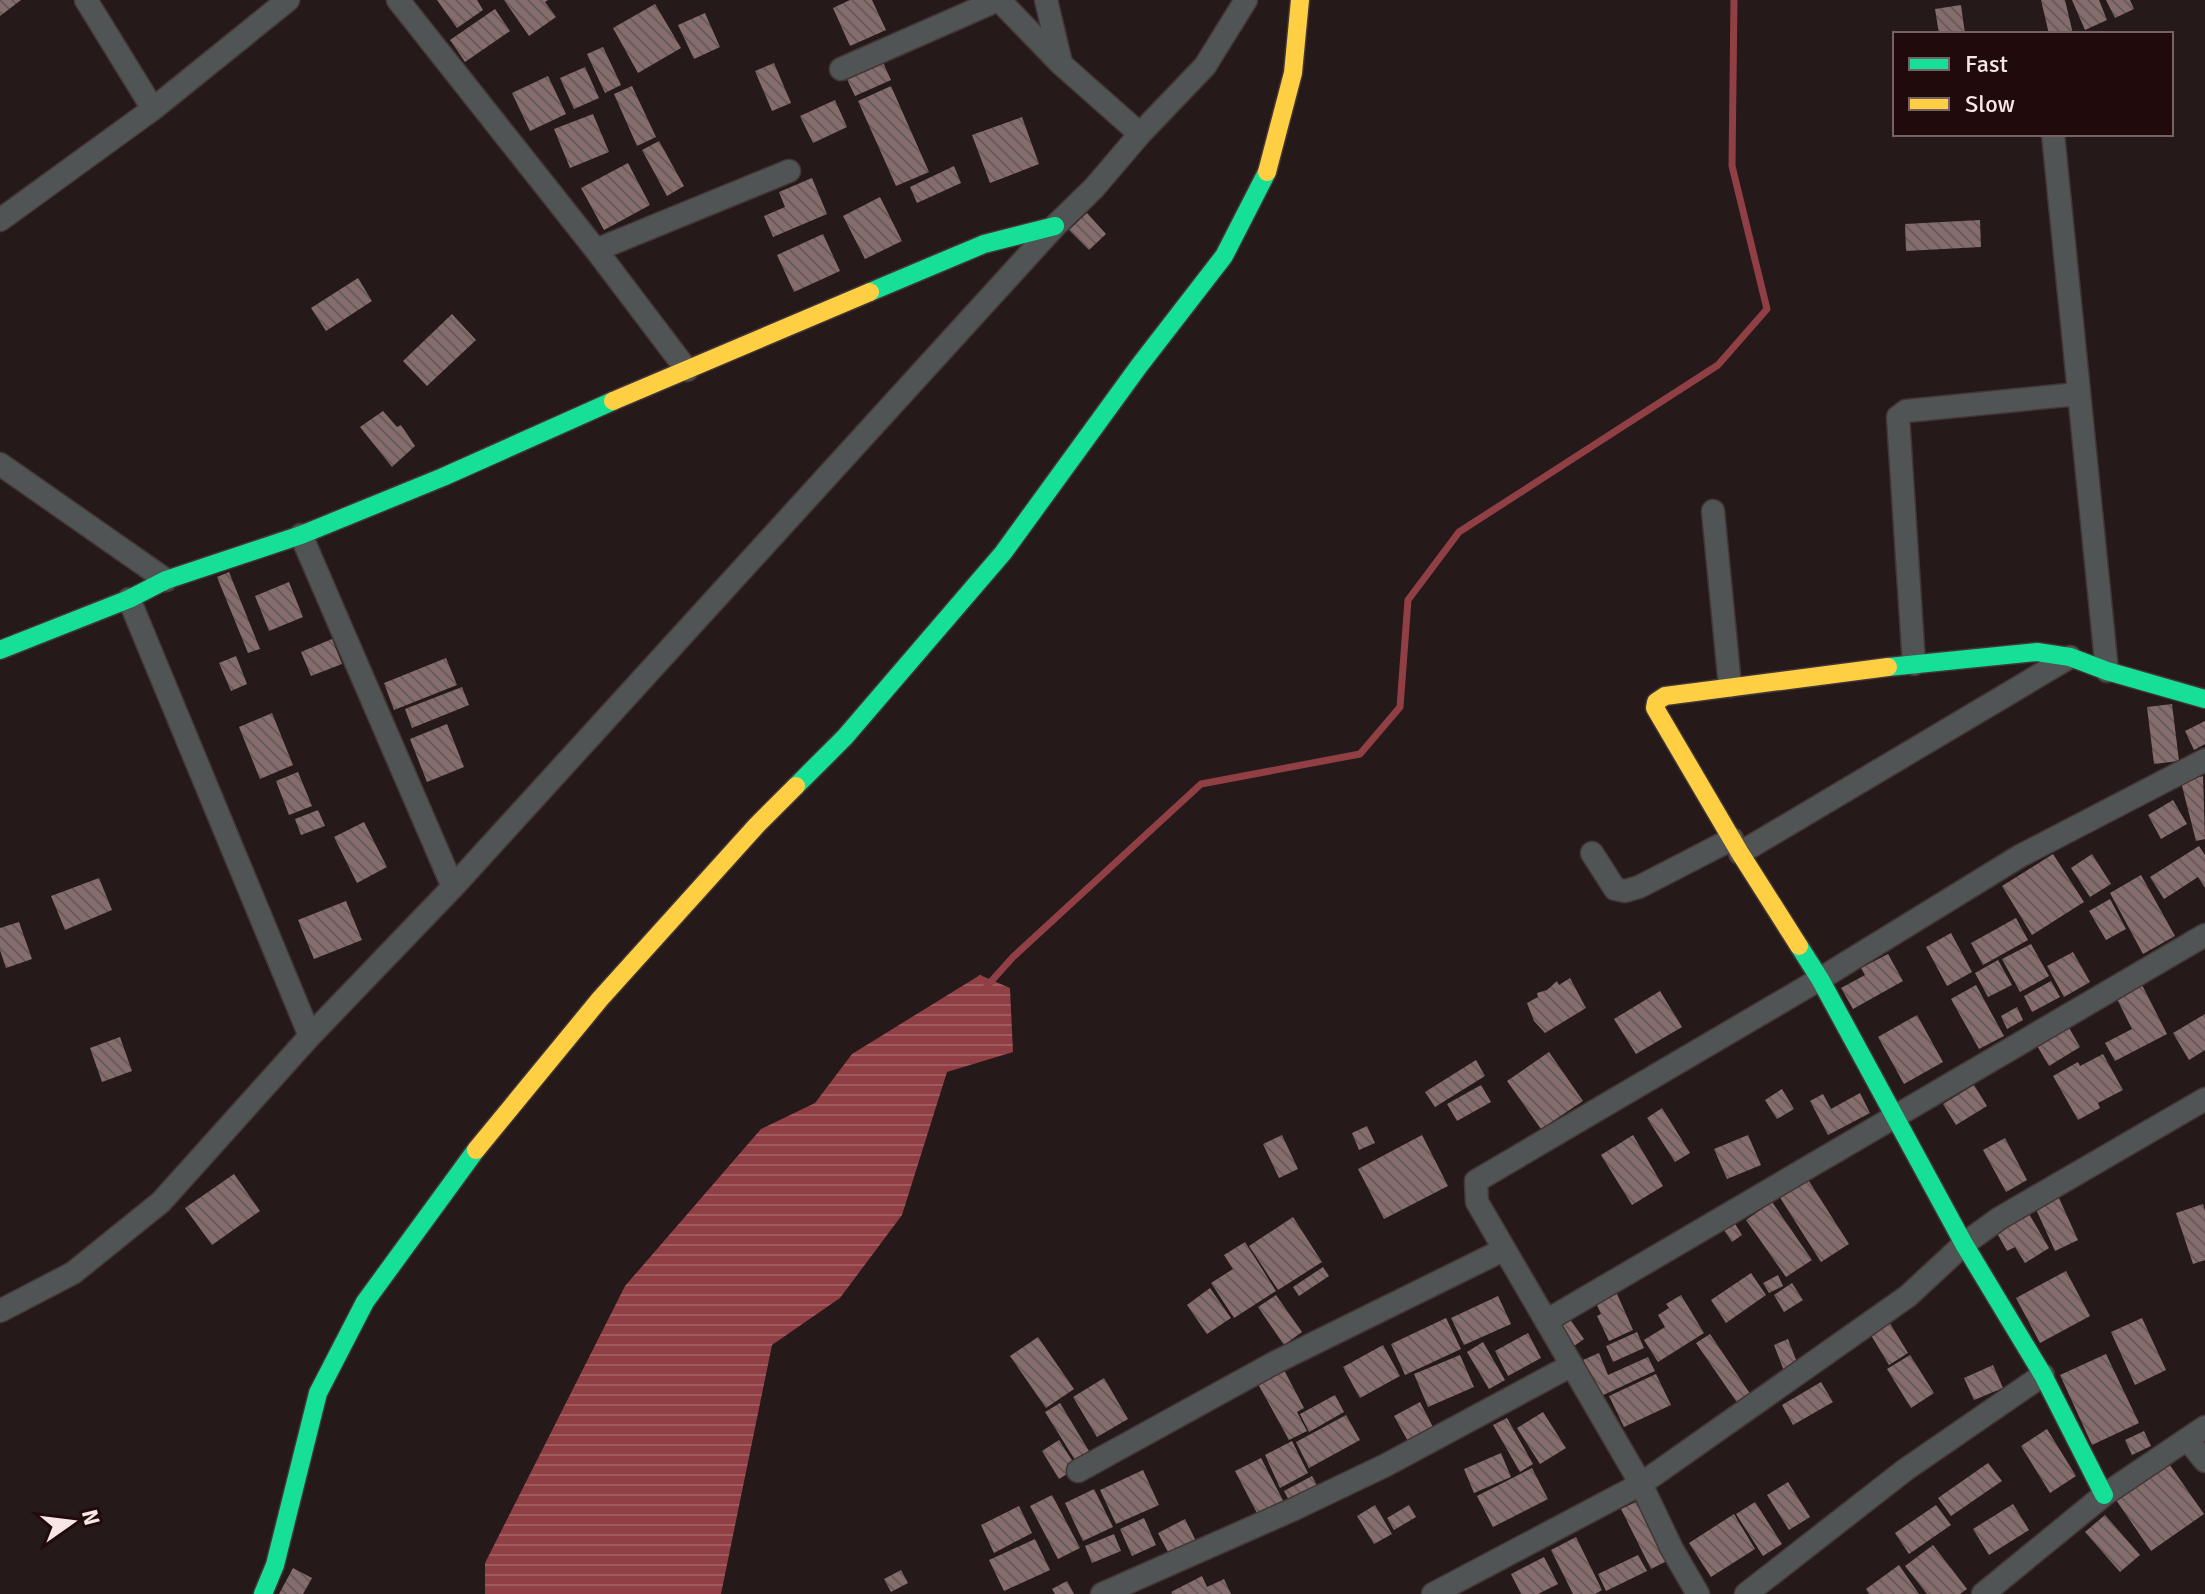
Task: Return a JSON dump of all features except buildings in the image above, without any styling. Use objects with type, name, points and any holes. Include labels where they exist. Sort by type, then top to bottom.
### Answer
[{"type":"street","points":[[86,0],[153,109]]},
{"type":"street","points":[[0,220],[153,109],[288,0]]},
{"type":"street","points":[[398,0],[687,370]]},
{"type":"street","points":[[841,69],[998,0],[1061,64],[1140,134]]},
{"type":"street","points":[[1046,0],[1061,64]]},
{"type":"street","points":[[0,1311],[73,1273],[161,1202],[310,1036],[453,887],[1055,226],[1094,188],[1205,66],[1246,0]]},
{"type":"street","points":[[263,1594],[275,1565],[318,1393],[365,1302],[490,1130],[600,999],[757,825],[845,737],[1003,553],[1139,366],[1224,256],[1266,177],[1293,73],[1300,0]]},
{"type":"street","points":[[2053,136],[2107,671]]},
{"type":"street","points":[[596,250],[789,171]]},
{"type":"street","points":[[0,650],[129,599],[166,580],[301,535],[443,477],[553,426],[984,244],[1055,226]]},
{"type":"street","points":[[1914,664],[1898,417],[1906,411],[2078,394]]},
{"type":"street","points":[[0,464],[166,580]]},
{"type":"street","points":[[1713,511],[1730,686]]},
{"type":"street","points":[[301,535],[453,887]]},
{"type":"street","points":[[129,599],[310,1036]]},
{"type":"street","points":[[2104,1495],[2043,1375],[1964,1244],[1820,979],[1736,846],[1655,708],[1656,702],[1665,696],[1730,686],[2037,652],[2070,657],[2205,699]]},
{"type":"street","points":[[1592,853],[1615,889],[1625,891],[1639,887],[1736,846],[2070,657]]},
{"type":"street","points":[[1698,1594],[1641,1484],[1477,1202],[1476,1181],[1820,979],[2020,856],[2205,760]]},
{"type":"street","points":[[1546,1321],[2205,935]]},
{"type":"street","points":[[1433,1594],[1641,1484],[1908,1296],[1964,1244],[2000,1218],[2205,1099]]},
{"type":"street","points":[[1078,1471],[1276,1362],[1503,1250]]},
{"type":"street","points":[[1102,1594],[1386,1465],[1572,1365]]},
{"type":"street","points":[[1746,1594],[1905,1470],[2043,1375]]},
{"type":"street","points":[[1983,1594],[2104,1495],[2196,1433],[2205,1461]]},
{"type":"shaded area","points":[[980,975],[1010,988],[1013,1052],[947,1072],[902,1215],[840,1298],[772,1345],[721,1594],[485,1594],[485,1563],[625,1286],[761,1129],[815,1103],[852,1054]]},
{"type":"waterway","points":[[987,986],[1013,957],[1201,784],[1360,754],[1400,707],[1408,600],[1459,532],[1718,365],[1767,309],[1732,166],[1734,0]]},
{"type":"traffic: fast","points":[[796,786],[845,737],[1003,553],[1139,366],[1224,256],[1267,172]]},
{"type":"traffic: fast","points":[[870,292],[984,244],[1055,226]]},
{"type":"traffic: fast","points":[[0,650],[129,599],[166,580],[301,535],[443,477],[613,401]]},
{"type":"traffic: fast","points":[[1888,667],[2037,652],[2070,657],[2205,699]]},
{"type":"traffic: fast","points":[[1799,946],[1964,1244],[2043,1375],[2104,1495]]},
{"type":"traffic: fast","points":[[263,1594],[275,1565],[318,1393],[365,1302],[476,1150]]},
{"type":"traffic: slow","points":[[1267,172],[1293,73],[1300,0]]},
{"type":"traffic: slow","points":[[613,401],[870,292]]},
{"type":"traffic: slow","points":[[1799,946],[1655,708],[1656,702],[1665,696],[1888,667]]},
{"type":"traffic: slow","points":[[476,1150],[600,999],[796,786]]}]
